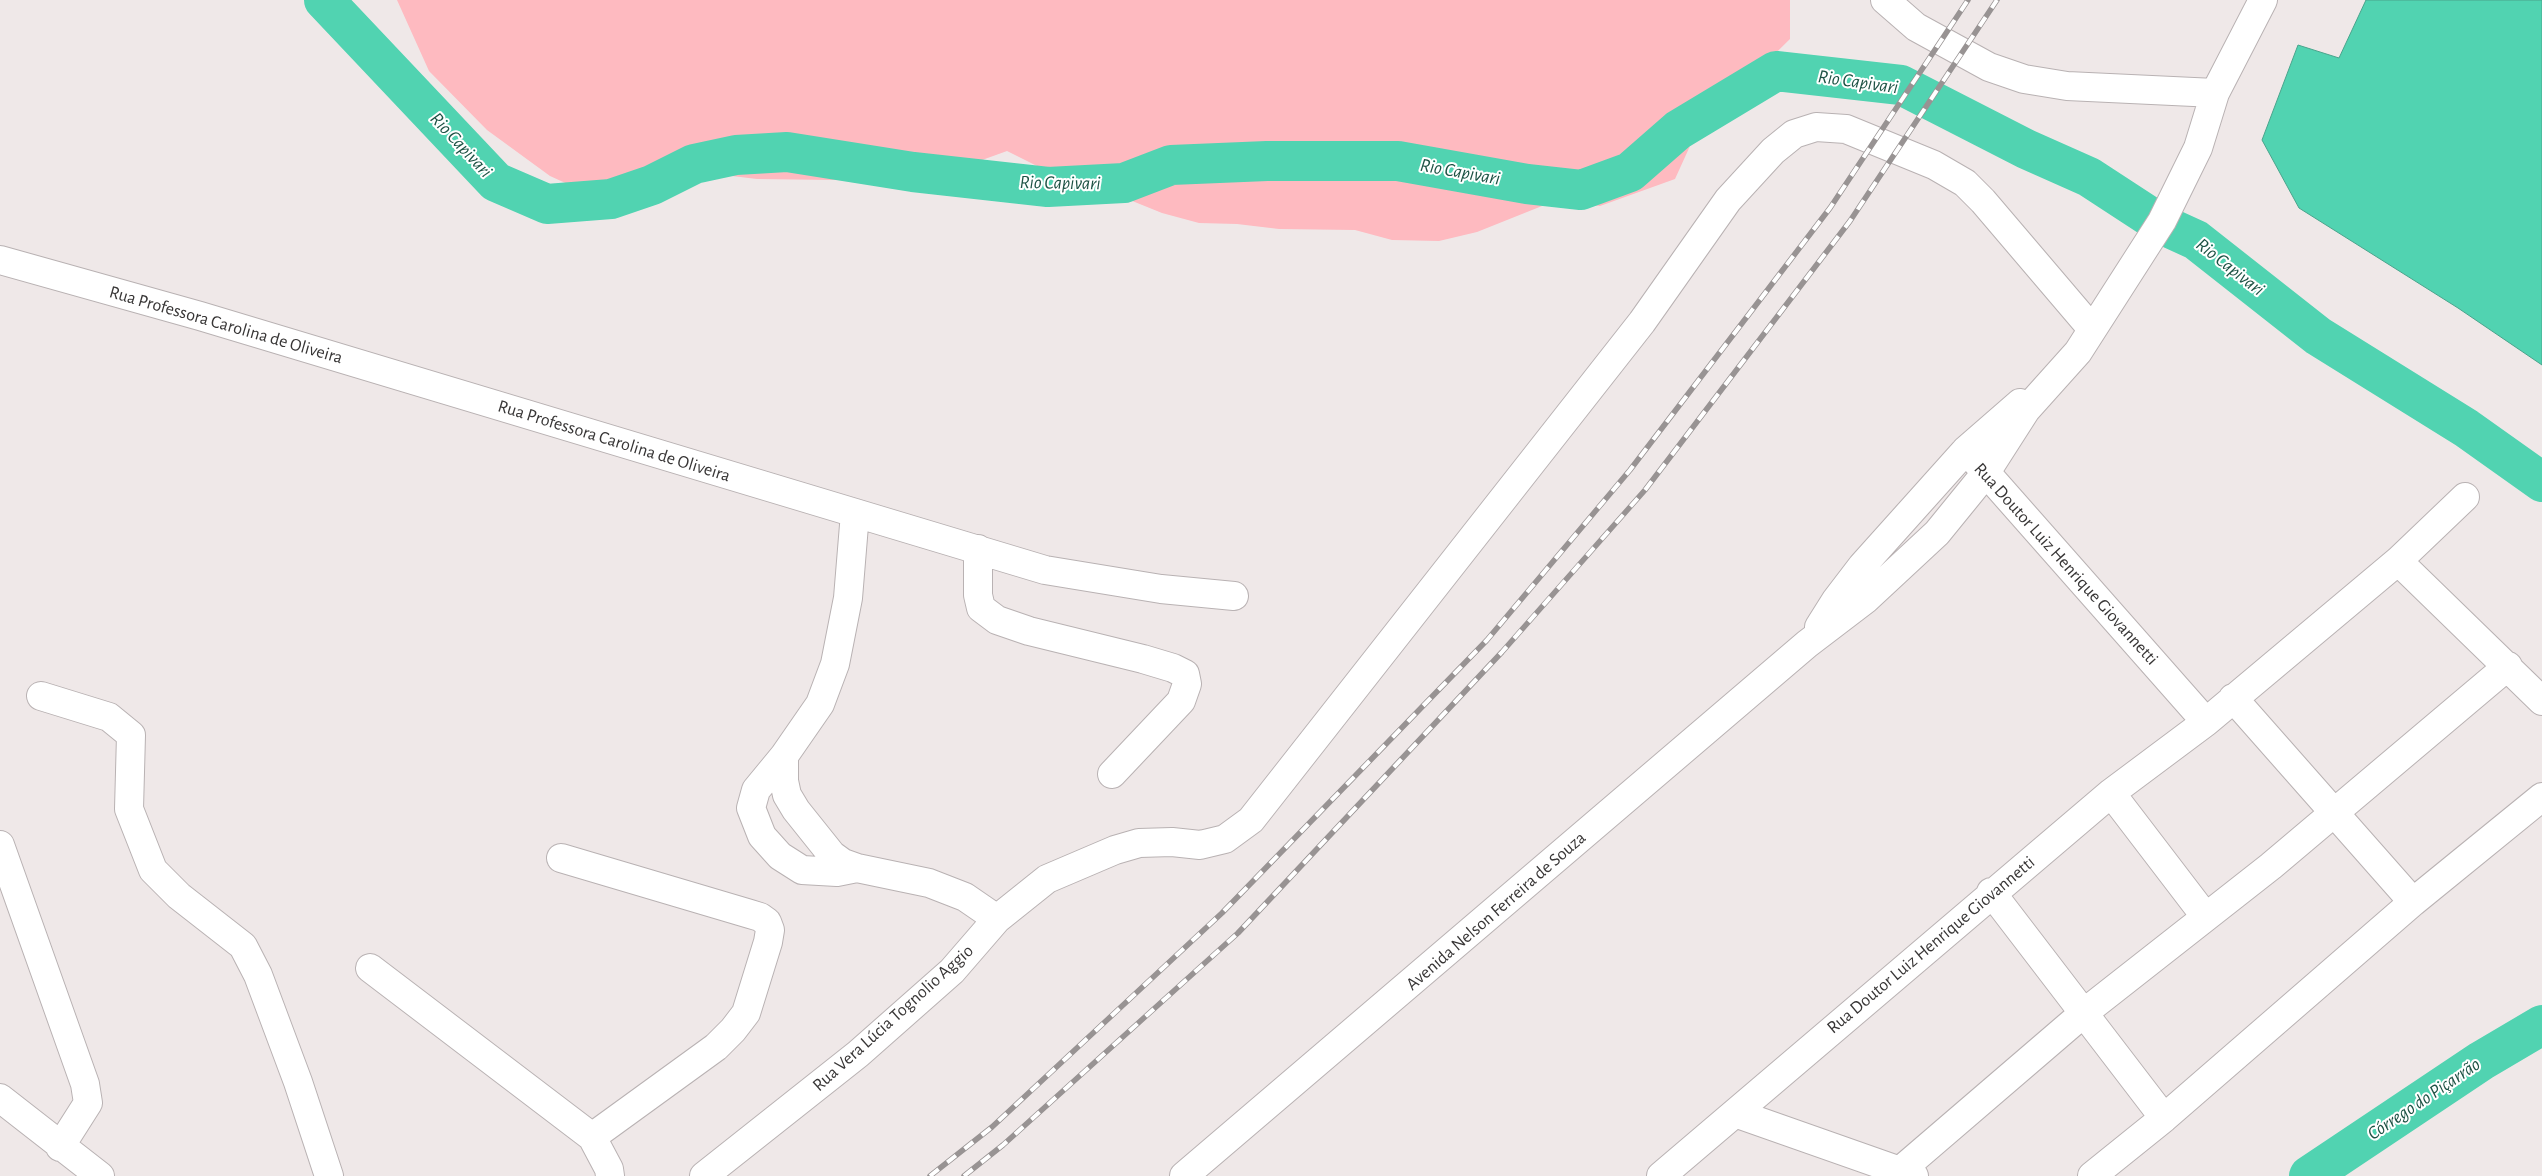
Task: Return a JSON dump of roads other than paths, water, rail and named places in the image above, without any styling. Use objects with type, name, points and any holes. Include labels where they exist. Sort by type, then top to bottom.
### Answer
[{"type":"street","points":[[1885,0],[1916,27],[1988,66],[2024,79],[2067,86],[2215,93]]},
{"type":"street","name":"Avenida Nelson Ferreira de Souza","points":[[1184,1176],[1807,644],[1866,599],[1937,533],[1985,474],[2026,410],[2078,352],[2162,221],[2198,148],[2215,93],[2263,0]]},
{"type":"street","name":"Rua Vera Lúcia Tognolio Aggio","points":[[704,1176],[858,1054],[952,972],[997,919],[1047,879],[1115,850],[1139,843],[1172,842],[1200,845],[1225,839],[1251,820],[1642,322],[1728,200],[1772,151],[1794,134],[1816,127],[1846,129],[1934,165],[1965,183],[1983,201],[2092,329]]},
{"type":"street","name":"Rua Professora Carolina de Oliveira","points":[[0,260],[200,316],[1045,570],[1161,589],[1234,596]]},
{"type":"street","name":"Avenida Nelson Ferreira de Souza","points":[[1807,644],[1836,600],[1862,566],[1966,450],[2078,352]]},
{"type":"street","name":"Rua Doutor Luiz Henrique Giovannetti","points":[[1966,450],[1985,474],[2206,722]]},
{"type":"street","name":"Rua Doutor Luiz Henrique Giovannetti","points":[[1661,1176],[1991,892],[2111,792],[2206,722],[2398,561],[2465,497]]},
{"type":"street","points":[[855,513],[848,598],[835,664],[820,704],[784,756],[756,790],[751,808],[762,836],[780,856],[802,870],[837,872],[857,868]]},
{"type":"street","points":[[978,549],[978,595],[981,608],[997,620],[1029,631],[1143,659],[1173,668],[1185,674],[1187,684],[1181,701],[1112,774]]},
{"type":"street","points":[[2398,561],[2542,701]]},
{"type":"street","points":[[1735,1113],[1903,1174],[2085,1012],[2271,866],[2508,666]]},
{"type":"street","points":[[41,696],[109,717],[131,735],[129,809],[153,870],[179,896],[243,946],[258,975],[298,1082],[329,1176]]},
{"type":"street","points":[[2233,698],[2413,902]]},
{"type":"street","points":[[784,756],[784,781],[787,795],[796,810],[832,855],[857,868],[929,883],[965,897],[997,919]]},
{"type":"street","points":[[2111,792],[2205,916]]},
{"type":"street","points":[[2092,1176],[2164,1118],[2413,902],[2542,797]]},
{"type":"street","points":[[0,845],[85,1084],[88,1103],[60,1147]]},
{"type":"street","points":[[561,858],[760,917],[767,922],[770,930],[746,1013],[733,1030],[716,1047],[592,1137]]},
{"type":"street","points":[[1991,892],[2085,1012],[2164,1118]]},
{"type":"street","points":[[370,968],[592,1137],[609,1169],[610,1176]]},
{"type":"street","points":[[0,1098],[60,1147],[100,1176]]},
{"type":"waterway","name":"Rio Capivari","points":[[324,0],[496,182],[547,204],[611,199],[652,185],[694,164],[736,155],[787,152],[913,172],[1048,187],[1124,183],[1171,165],[1267,161],[1398,161],[1527,184],[1581,190],[1630,172],[1678,130],[1776,71],[1901,85],[2026,149],[2089,177],[2161,224],[2196,240],[2318,336],[2466,428],[2542,482]]},
{"type":"waterway","name":"Córrego do Piçarrão","points":[[2309,1176],[2481,1061],[2542,1025]]},
{"type":"railway","points":[[930,1176],[992,1127],[1222,913],[1487,640],[1630,470],[1830,208],[1968,0]]},
{"type":"railway","points":[[964,1176],[1003,1145],[1238,933],[1502,652],[1645,490],[1850,221],[1997,0]]}]
